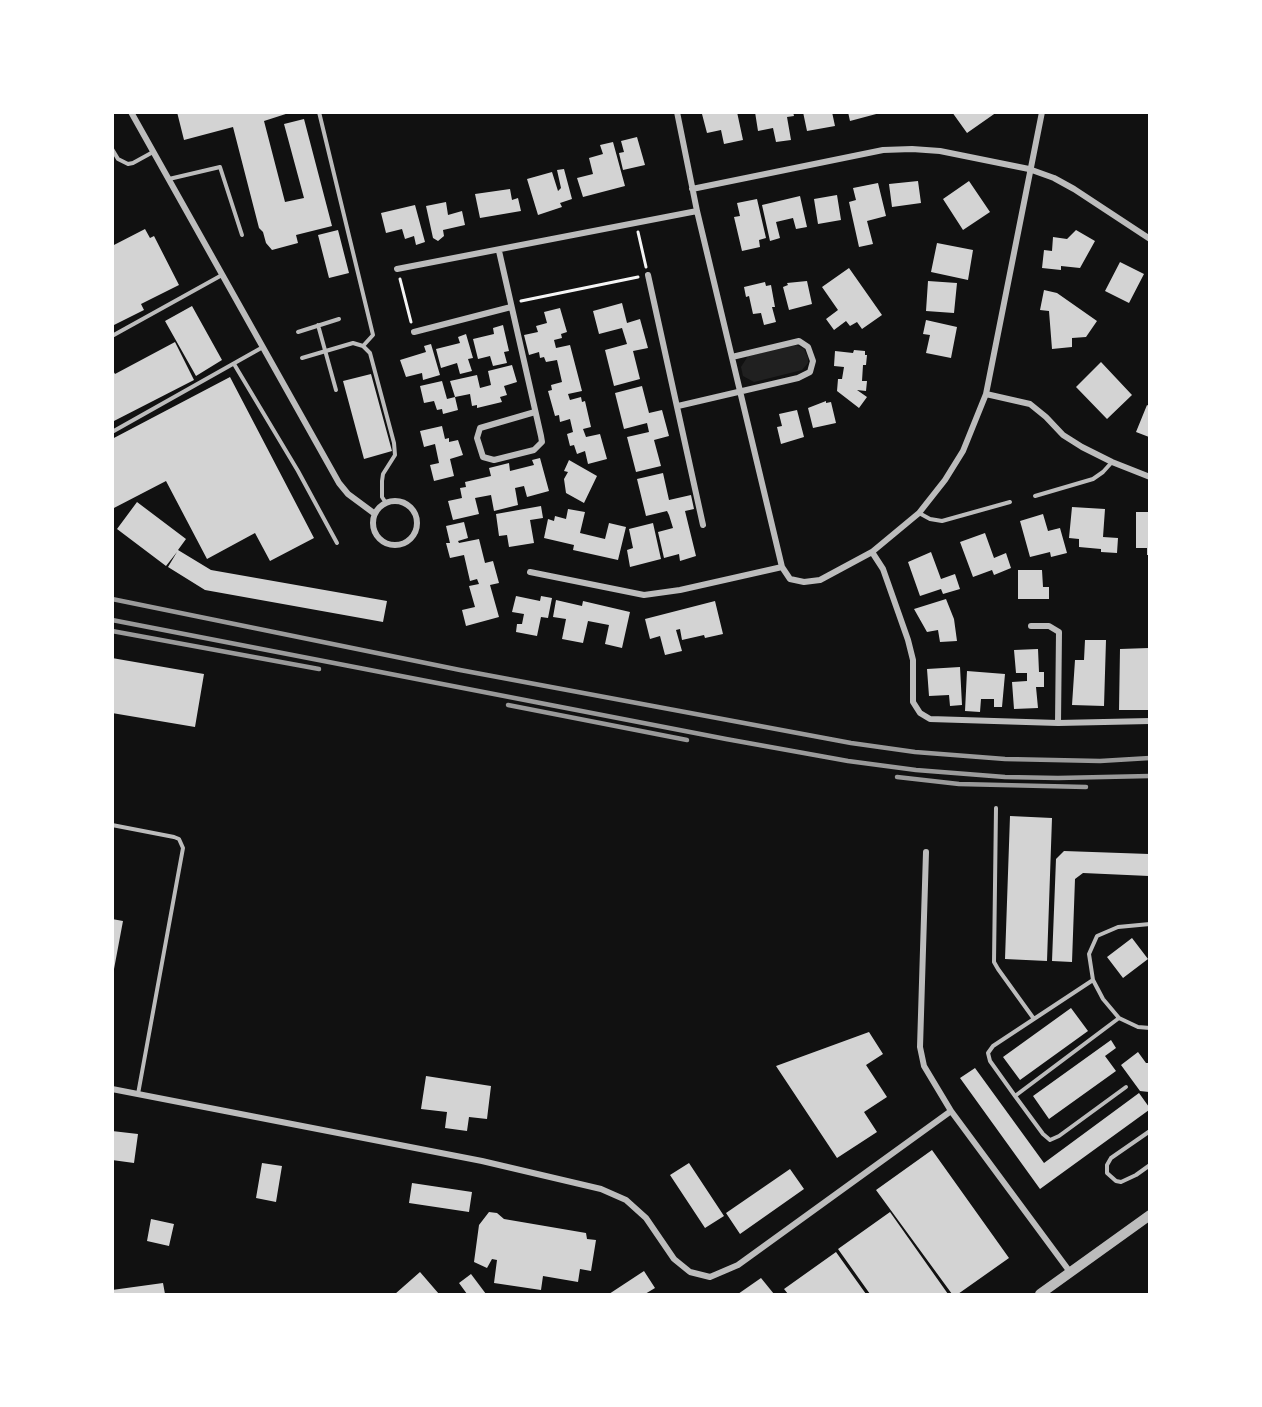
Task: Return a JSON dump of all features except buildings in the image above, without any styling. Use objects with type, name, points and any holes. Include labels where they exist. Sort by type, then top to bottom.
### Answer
[{"type":"street","points":[[131,112],[339,483],[348,494],[375,514]]},
{"type":"street","points":[[677,112],[697,212],[782,567],[790,579],[798,582],[820,580],[872,552],[919,513],[945,480],[963,451],[986,394],[1042,112]]},
{"type":"street","points":[[692,189],[884,150],[940,151],[1029,170],[1054,178],[1149,239]]},
{"type":"street","points":[[397,269],[697,212]]},
{"type":"street","points":[[499,251],[542,436],[539,447],[494,460],[483,457],[477,438],[480,428],[535,412]]},
{"type":"street","points":[[648,276],[704,525]]},
{"type":"street","points":[[414,332],[511,305]]},
{"type":"street","points":[[678,406],[805,375],[813,367],[812,352],[808,346],[799,341],[732,357]]},
{"type":"street","points":[[986,394],[1030,404],[1063,435],[1082,447],[1149,477]]},
{"type":"street","points":[[401,502],[413,511],[417,526],[411,540],[397,546],[382,542],[373,529],[375,514],[386,503],[401,502]]},
{"type":"street","points":[[872,552],[883,569],[908,640],[913,660],[913,702],[920,714],[930,719],[1058,723],[1149,721]]},
{"type":"street","points":[[530,572],[644,595],[680,590],[782,567]]},
{"type":"street","points":[[1031,626],[1055,627],[1059,632],[1058,723]]},
{"type":"street","points":[[926,852],[920,1047],[924,1066],[951,1111],[1070,1272]]},
{"type":"street","points":[[112,1089],[482,1161],[602,1189],[626,1200],[646,1218],[674,1258],[690,1272],[710,1277],[738,1265],[951,1111]]},
{"type":"street","points":[[1040,1294],[1054,1291],[1070,1272],[1149,1215]]},
{"type":"lane","points":[[319,112],[373,334],[363,346]]},
{"type":"lane","points":[[112,149],[118,159],[128,164],[153,152]]},
{"type":"lane","points":[[168,179],[220,167],[242,235]]},
{"type":"lane","points":[[112,336],[222,275]]},
{"type":"lane","points":[[298,332],[339,319]]},
{"type":"lane","points":[[318,325],[336,390]]},
{"type":"lane","points":[[302,358],[353,343],[363,346],[370,354],[394,443],[395,455],[383,474],[382,481],[382,496],[386,503]]},
{"type":"lane","points":[[112,432],[263,347]]},
{"type":"lane","points":[[234,364],[298,471],[337,543]]},
{"type":"lane","points":[[1035,496],[1093,479],[1112,462]]},
{"type":"lane","points":[[919,513],[930,519],[942,521],[1010,502]]},
{"type":"lane","points":[[996,808],[994,962],[1034,1019]]},
{"type":"lane","points":[[112,825],[174,837],[178,839],[183,848],[138,1094]]},
{"type":"lane","points":[[1149,924],[1118,927],[1097,936],[1089,954],[1093,980],[1103,999],[1119,1018],[1138,1027],[1149,1028]]},
{"type":"lane","points":[[1093,980],[993,1046],[988,1053],[990,1061],[1043,1134],[1050,1140],[1059,1136],[1126,1087]]},
{"type":"lane","points":[[1015,1096],[1119,1018]]},
{"type":"lane","points":[[1149,1131],[1111,1158],[1107,1164],[1107,1173],[1116,1181],[1121,1182],[1136,1175],[1149,1165]]},
{"type":"path","points":[[511,305],[648,276],[636,224]]},
{"type":"path","points":[[397,269],[414,332]]},
{"type":"shaded area","points":[[796,345],[804,349],[808,358],[808,363],[802,370],[754,382],[743,376],[741,367],[748,356]]},
{"type":"railway","points":[[112,599],[460,670],[851,743],[915,752],[1005,759],[1100,761],[1150,758]]},
{"type":"railway","points":[[112,620],[848,761],[916,770],[1005,777],[1150,776]]},
{"type":"railway","points":[[112,631],[319,669]]},
{"type":"railway","points":[[508,705],[687,740]]},
{"type":"railway","points":[[897,777],[959,784],[1086,787]]}]
